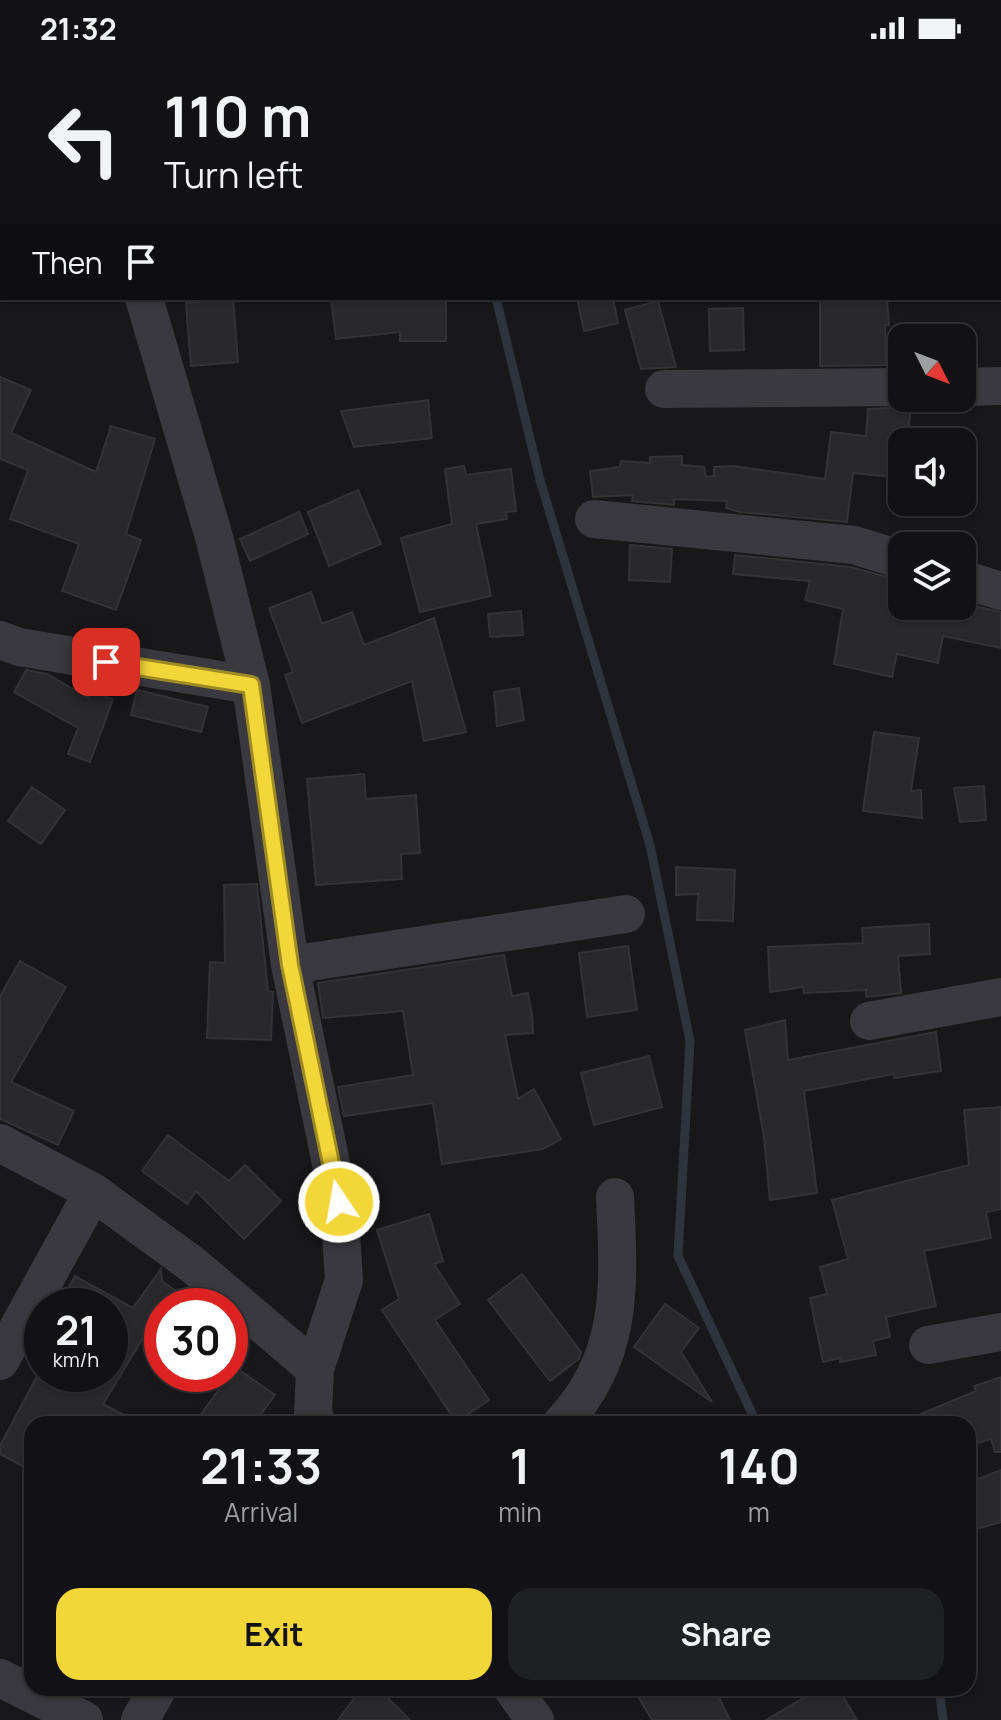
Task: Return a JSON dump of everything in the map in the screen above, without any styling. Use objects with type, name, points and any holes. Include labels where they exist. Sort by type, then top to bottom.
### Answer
[{"type":"street","points":[[145,300],[214,537],[251,685],[290,965],[339,1202],[344,1280],[315,1369],[312,1416]]},
{"type":"street","points":[[976,387],[1001,386]]},
{"type":"street","points":[[664,389],[888,387]]},
{"type":"street","points":[[594,519],[854,545],[888,556]]},
{"type":"street","points":[[976,583],[1001,591]]},
{"type":"street","points":[[0,640],[19,647],[251,685]]},
{"type":"street","points":[[290,965],[626,914]]},
{"type":"street","points":[[869,1021],[1001,997]]},
{"type":"street","points":[[0,1143],[93,1192],[193,1265],[315,1369]]},
{"type":"street","points":[[0,1361],[93,1192]]},
{"type":"street","points":[[569,1416],[584,1400],[608,1348],[620,1288],[615,1197]]},
{"type":"street","points":[[928,1345],[1001,1332]]},
{"type":"street","points":[[0,1678],[24,1690]]},
{"type":"street","points":[[36,1696],[84,1720]]},
{"type":"street","points":[[140,1720],[154,1696]]},
{"type":"street","points":[[518,1696],[535,1720]]},
{"type":"building","points":[[233,300],[238,362],[191,366],[186,303]]},
{"type":"building","points":[[331,300],[446,300],[446,341],[400,341],[400,332],[336,339]]},
{"type":"building","points":[[577,300],[613,300],[618,323],[584,331]]},
{"type":"building","points":[[820,300],[887,300],[886,365],[820,366]]},
{"type":"building","points":[[658,301],[676,367],[641,369],[625,310]]},
{"type":"building","points":[[743,308],[744,350],[710,351],[709,309]]},
{"type":"building","points":[[0,377],[31,390],[11,433],[96,472],[111,426],[155,439],[126,534],[141,540],[116,610],[62,591],[79,544],[10,519],[28,470],[0,459]]},
{"type":"building","points":[[428,400],[432,438],[354,447],[341,411]]},
{"type":"building","points":[[868,409],[910,412],[909,428],[888,428],[888,477],[853,473],[847,522],[740,512],[726,508],[727,501],[674,499],[674,505],[632,501],[633,495],[593,497],[590,471],[620,467],[621,461],[650,463],[650,457],[682,456],[682,465],[704,467],[706,477],[714,476],[714,467],[733,466],[825,479],[831,432],[866,436]]},
{"type":"building","points":[[464,466],[466,475],[511,469],[516,511],[506,512],[507,519],[476,524],[491,596],[420,612],[401,538],[452,524],[445,469]]},
{"type":"building","points":[[358,490],[381,544],[329,566],[308,512]]},
{"type":"building","points":[[299,512],[308,534],[250,561],[240,539]]},
{"type":"building","points":[[630,545],[672,549],[670,582],[629,580]]},
{"type":"building","points":[[735,555],[850,567],[888,577],[888,620],[976,620],[976,606],[1001,612],[1001,648],[943,636],[938,663],[897,654],[892,677],[834,664],[843,609],[805,600],[810,581],[733,574]]},
{"type":"building","points":[[311,592],[322,624],[352,612],[364,645],[434,618],[466,732],[424,741],[412,681],[302,723],[285,675],[293,672],[269,608]]},
{"type":"building","points":[[521,611],[523,635],[490,637],[488,614]]},
{"type":"building","points":[[26,670],[47,674],[89,698],[91,691],[113,699],[90,762],[68,754],[78,728],[14,692]]},
{"type":"building","points":[[519,688],[524,720],[497,726],[494,692]]},
{"type":"building","points":[[137,690],[208,707],[201,732],[131,715]]},
{"type":"building","points":[[874,732],[919,738],[911,791],[921,790],[922,818],[863,811]]},
{"type":"building","points":[[364,774],[366,799],[416,795],[420,853],[401,854],[402,879],[316,885],[307,779]]},
{"type":"building","points":[[984,786],[986,820],[960,822],[954,788]]},
{"type":"building","points":[[32,787],[65,810],[41,844],[8,821]]},
{"type":"building","points":[[676,867],[735,870],[733,921],[697,920],[698,894],[676,895]]},
{"type":"building","points":[[257,884],[268,991],[273,992],[271,1040],[207,1038],[210,962],[225,963],[224,885]]},
{"type":"building","points":[[929,924],[930,954],[898,956],[901,993],[866,997],[866,990],[804,993],[803,987],[770,992],[768,947],[863,943],[862,928]]},
{"type":"building","points":[[628,946],[637,1010],[587,1017],[579,953]]},
{"type":"building","points":[[504,955],[512,996],[528,993],[532,1014],[533,1033],[505,1035],[518,1099],[534,1089],[561,1139],[543,1149],[442,1164],[433,1103],[344,1116],[338,1087],[413,1075],[403,1011],[323,1018],[318,983]]},
{"type":"building","points":[[20,961],[66,987],[11,1082],[74,1111],[58,1145],[0,1119],[0,996]]},
{"type":"building","points":[[785,1020],[788,1060],[936,1032],[941,1071],[894,1078],[894,1074],[804,1091],[817,1193],[770,1200],[764,1137],[745,1030]]},
{"type":"building","points":[[649,1056],[662,1107],[594,1125],[581,1073]]},
{"type":"building","points":[[1001,1107],[1001,1209],[986,1212],[991,1238],[924,1251],[936,1306],[886,1317],[890,1337],[873,1341],[876,1355],[823,1362],[810,1298],[827,1294],[820,1267],[848,1259],[832,1200],[969,1165],[964,1110]]},
{"type":"building","points":[[168,1135],[229,1181],[245,1165],[281,1201],[244,1239],[196,1191],[187,1204],[142,1171]]},
{"type":"building","points":[[429,1214],[443,1261],[434,1264],[460,1304],[435,1320],[489,1400],[465,1416],[452,1416],[382,1310],[399,1299],[377,1230]]},
{"type":"building","points":[[161,1269],[162,1281],[172,1288],[147,1288]]},
{"type":"building","points":[[522,1274],[581,1352],[579,1359],[550,1381],[488,1300]]},
{"type":"building","points":[[75,1276],[97,1288],[68,1288]]},
{"type":"building","points":[[144,1293],[144,1337],[128,1363],[128,1305],[133,1308]]},
{"type":"building","points":[[665,1304],[699,1328],[681,1352],[712,1402],[634,1347]]},
{"type":"building","points":[[248,1376],[275,1395],[260,1416],[200,1416],[217,1392],[248,1392]]},
{"type":"building","points":[[1001,1377],[1001,1452],[995,1452],[991,1439],[976,1444],[976,1416],[916,1416],[976,1391],[974,1386]]},
{"type":"building","points":[[29,1392],[110,1392],[103,1404],[126,1416],[24,1416],[24,1467],[0,1454],[0,1446]]},
{"type":"building","points":[[1001,1470],[1001,1522],[976,1529],[976,1480]]},
{"type":"building","points":[[356,1696],[386,1696],[410,1720],[338,1720]]},
{"type":"building","points":[[638,1696],[718,1696],[730,1720],[652,1720]]},
{"type":"building","points":[[807,1696],[843,1696],[857,1720],[766,1720]]},
{"type":"waterway","points":[[496,300],[540,480],[650,845],[690,1041],[678,1256],[753,1416]]},
{"type":"waterway","points":[[940,1696],[943,1720]]},
{"type":"route","points":[[106,662],[251,685],[290,965],[339,1202]]}]
